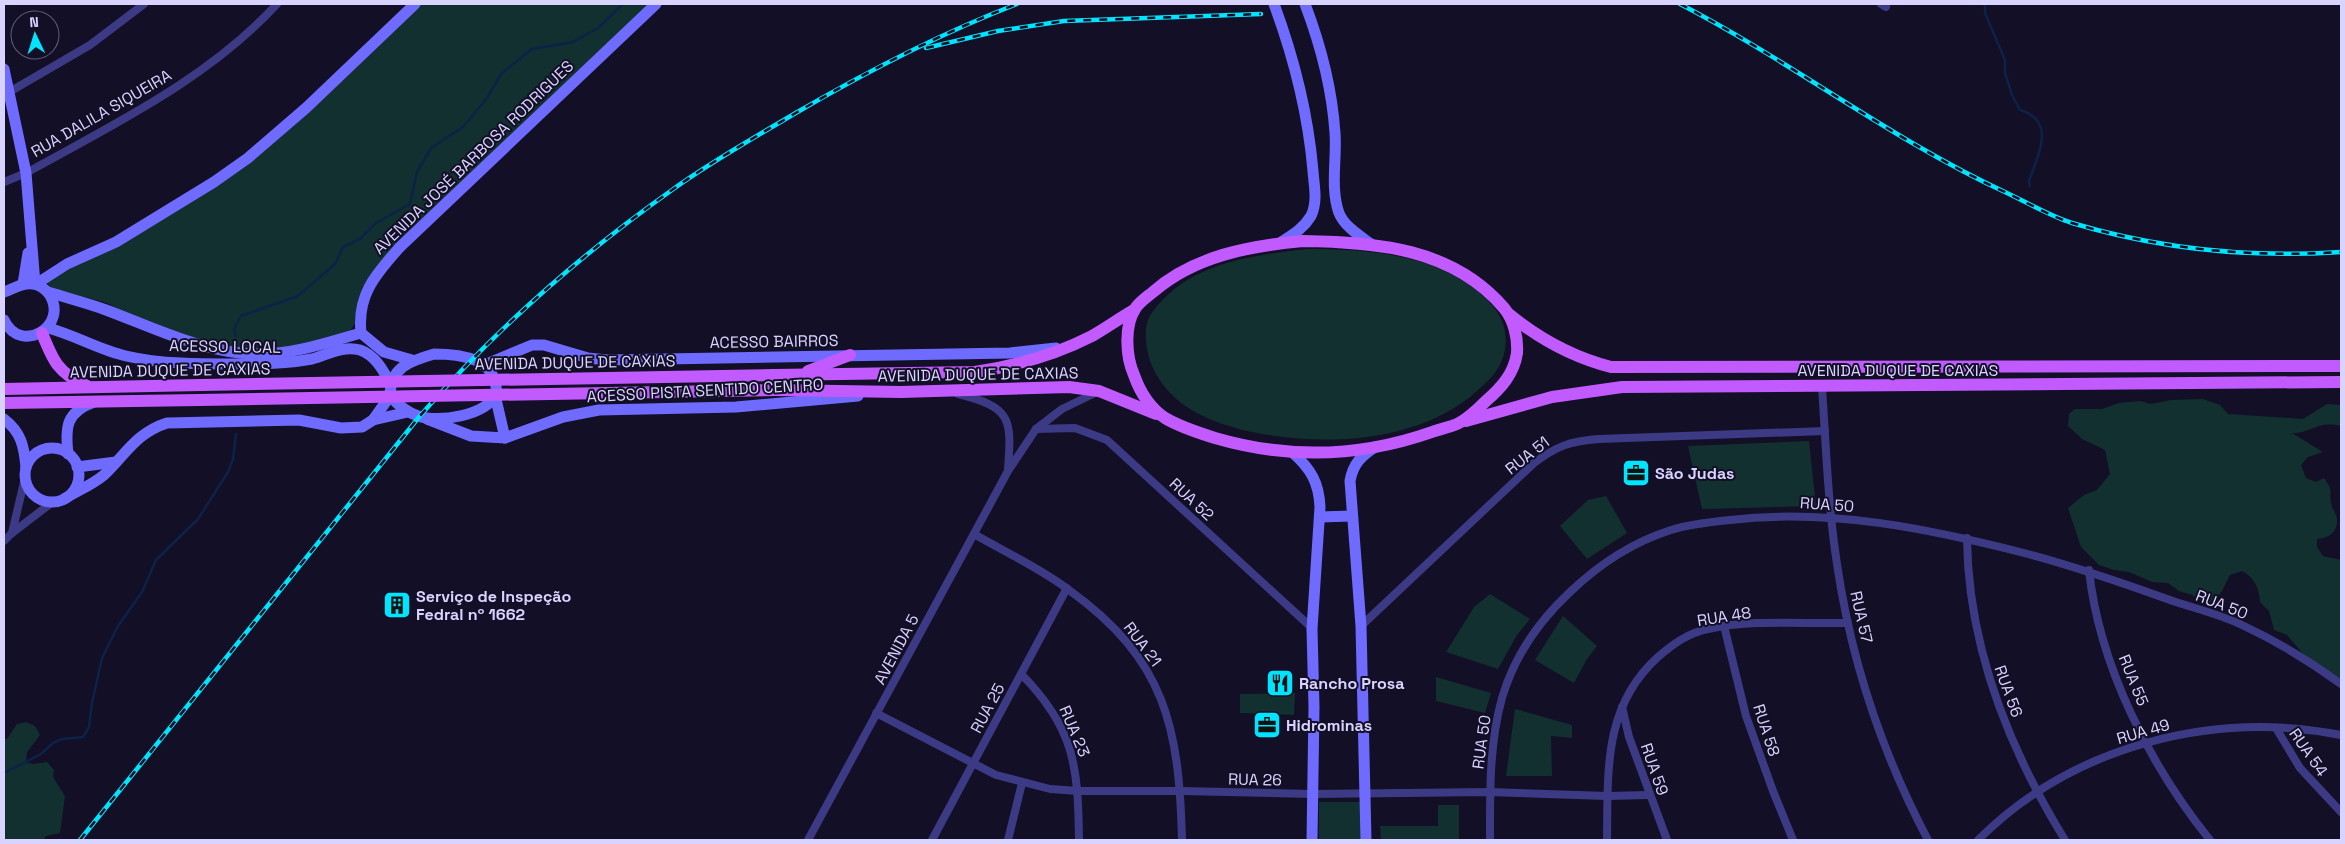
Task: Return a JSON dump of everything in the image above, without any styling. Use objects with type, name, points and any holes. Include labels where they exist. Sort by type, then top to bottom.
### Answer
[{"type":"main road","name":"AVENIDA DUQUE DE CAXIAS","points":[[4,389],[975,372],[1023,363],[1070,346],[1093,335],[1134,310],[1170,277],[1190,266],[1212,258],[1280,243],[1349,241],[1394,248],[1456,268],[1491,292],[1510,315],[1556,347],[1590,362],[1611,367],[2341,366]]},
{"type":"main road","points":[[1134,310],[1129,328],[1128,342],[1131,369],[1139,388],[1150,405],[1166,418]]},
{"type":"main road","points":[[1459,423],[1499,390],[1511,373],[1518,345],[1510,315]]},
{"type":"main road","points":[[44,330],[55,363],[62,372],[92,388]]},
{"type":"main road","points":[[799,375],[850,356]]},
{"type":"main road","name":"AVENIDA DUQUE DE CAXIAS","points":[[4,404],[776,390],[901,392],[1069,387],[1099,391],[1131,402],[1198,433],[1229,442],[1293,453],[1318,453],[1375,447],[1419,437],[1459,423],[1552,397],[1622,387],[2341,382]]},
{"type":"street","points":[[7,94],[90,45],[144,4]]},
{"type":"street","name":"RUA DALILA SIQUEIRA","points":[[4,182],[26,173],[168,94],[255,27],[277,4]]},
{"type":"street","points":[[6,294],[31,284],[67,264],[116,242],[214,182],[306,108],[415,4]]},
{"type":"street","name":"AVENIDA JOSÉ BARBOSA RODRIGUES","points":[[361,333],[359,316],[368,290],[381,268],[400,247],[656,4]]},
{"type":"street","points":[[1274,4],[1294,60],[1306,115],[1316,198],[1311,215],[1302,228],[1280,243]]},
{"type":"street","points":[[1305,4],[1316,34],[1331,94],[1335,134],[1336,197],[1339,213],[1356,233],[1371,244]]},
{"type":"street","points":[[4,69],[7,94],[26,173],[32,237],[31,284]]},
{"type":"street","points":[[31,284],[48,292],[106,310],[184,341],[240,352],[278,353],[306,348],[361,333],[384,352],[412,360]]},
{"type":"street","points":[[44,330],[52,320],[54,310],[48,292]]},
{"type":"street","name":"ACESSO LOCAL","points":[[5,324],[23,336],[33,336],[44,330],[66,332],[91,344],[126,356],[159,361],[281,364],[312,358],[342,349],[360,350],[376,361],[390,383]]},
{"type":"street","name":"ACESSO BAIRROS","points":[[484,365],[520,348],[532,345],[544,345],[588,358],[607,360],[1010,352],[1070,346]]},
{"type":"street","points":[[373,420],[390,396],[390,383],[402,366],[412,360],[434,354],[448,354],[484,365],[492,372],[505,438]]},
{"type":"street","name":"RUA 57","points":[[1822,387],[1831,517],[1837,566],[1848,623],[1878,728],[1913,812],[1928,840]]},
{"type":"street","name":"AVENIDA 5","points":[[942,390],[985,402],[1002,413],[1009,424],[1008,470]]},
{"type":"street","name":"AVENIDA 5","points":[[808,840],[1008,470],[1036,429],[1062,409],[1099,391]]},
{"type":"street","name":"ACESSO PISTA SENTIDO CENTRO","points":[[427,419],[471,436],[505,438],[563,416],[599,410],[736,406],[901,392]]},
{"type":"street","points":[[390,396],[408,412],[427,419],[455,418],[467,415],[485,406],[496,395]]},
{"type":"street","name":"AVENIDA DUQUE DE CAXIAS","points":[[68,454],[66,433],[68,423],[72,416],[85,405],[95,402]]},
{"type":"street","points":[[4,419],[15,428],[22,439],[27,486],[38,498],[59,500],[95,482],[140,436],[153,427],[166,423],[299,420],[341,428],[362,427],[373,420],[408,412]]},
{"type":"street","name":"RUA 52","points":[[1036,429],[1076,428],[1107,440],[1312,628]]},
{"type":"street","name":"RUA 51","points":[[1361,626],[1534,463],[1554,448],[1575,440],[1825,431]]},
{"type":"street","points":[[1366,840],[1361,626],[1350,481],[1352,469],[1359,459],[1375,447]]},
{"type":"street","points":[[4,541],[12,533],[74,489],[78,474],[77,467],[68,454],[52,448],[43,450],[29,460],[12,533]]},
{"type":"street","points":[[1293,453],[1305,463],[1316,481],[1320,492],[1312,628],[1314,707],[1312,840]]},
{"type":"street","points":[[77,467],[116,462]]},
{"type":"street","name":"RUA 50","points":[[1490,840],[1490,792],[1495,731],[1502,698],[1514,667],[1531,635],[1555,606],[1583,580],[1611,559],[1671,530],[1705,523],[1750,517],[1795,515],[1831,517],[1884,523],[1967,538],[2089,570],[2241,624],[2341,684]]},
{"type":"street","points":[[1320,517],[1352,516]]},
{"type":"street","name":"RUA 21","points":[[974,534],[1067,588],[1097,611],[1121,634],[1155,683],[1172,733],[1181,791],[1182,840]]},
{"type":"street","name":"RUA 56","points":[[1967,538],[1970,590],[1983,659],[2007,726],[2038,792],[2065,840]]},
{"type":"street","name":"RUA 55","points":[[2089,570],[2092,598],[2099,628],[2118,683],[2146,742],[2176,796],[2210,840]]},
{"type":"street","name":"RUA 25","points":[[932,840],[1067,588]]},
{"type":"street","name":"RUA 48","points":[[1607,840],[1607,796],[1611,743],[1622,705],[1630,689],[1644,669],[1672,644],[1706,629],[1724,626],[1848,623]]},
{"type":"street","name":"RUA 58","points":[[1724,626],[1746,716],[1793,840]]},
{"type":"street","name":"RUA 23","points":[[1021,674],[1050,707],[1062,728],[1071,752],[1078,791],[1079,840]]},
{"type":"street","name":"RUA 59","points":[[1622,705],[1629,736],[1666,840]]},
{"type":"street","name":"RUA 26","points":[[876,713],[973,764],[1022,783],[1050,789],[1312,794],[1490,792],[1607,796],[1649,795]]},
{"type":"street","name":"RUA 49","points":[[1978,840],[2014,809],[2038,792],[2092,762],[2146,742],[2200,731],[2276,728],[2341,734]]},
{"type":"street","name":"RUA 54","points":[[2276,728],[2300,768],[2341,812]]},
{"type":"street","points":[[1008,840],[1022,783]]},
{"type":"green space","points":[[416,4],[658,4],[397,252],[351,330],[301,348],[237,350],[148,324],[107,303],[52,288],[46,282],[211,187]]},
{"type":"green space","points":[[1306,249],[1380,253],[1405,258],[1429,264],[1451,274],[1472,287],[1495,309],[1505,330],[1506,345],[1502,360],[1497,369],[1477,391],[1454,408],[1428,421],[1399,431],[1370,437],[1309,439],[1280,437],[1252,432],[1207,418],[1181,403],[1169,392],[1152,366],[1147,347],[1146,332],[1148,319],[1151,314],[1182,283],[1201,273],[1241,259]]},
{"type":"green space","points":[[2203,399],[2220,405],[2228,414],[2303,419],[2327,404],[2341,405],[2341,426],[2326,425],[2292,433],[2323,452],[2308,457],[2301,465],[2306,478],[2316,482],[2324,478],[2330,488],[2331,504],[2337,517],[2337,524],[2332,534],[2317,539],[2317,547],[2323,556],[2341,560],[2341,679],[2304,655],[2287,635],[2274,630],[2269,611],[2260,602],[2256,584],[2242,571],[2230,575],[2222,591],[2213,602],[2204,603],[2192,595],[2179,591],[2168,583],[2152,582],[2129,572],[2099,565],[2081,547],[2068,508],[2084,495],[2097,490],[2110,474],[2105,450],[2082,439],[2068,426],[2069,414],[2075,409],[2102,409],[2119,403],[2140,401],[2151,404],[2171,400]]},
{"type":"green space","points":[[1809,441],[1816,506],[1702,509],[1688,446]]},
{"type":"green space","points":[[1606,496],[1627,533],[1587,559],[1560,526],[1588,500]]},
{"type":"green space","points":[[1490,594],[1530,619],[1517,635],[1498,669],[1446,652],[1474,607]]},
{"type":"green space","points":[[1563,616],[1597,646],[1587,659],[1574,683],[1535,660]]},
{"type":"green space","points":[[1436,677],[1491,693],[1485,713],[1436,701]]},
{"type":"green space","points":[[1295,693],[1294,715],[1240,713],[1240,694]]},
{"type":"green space","points":[[1515,709],[1572,725],[1572,738],[1551,736],[1552,776],[1506,776]]},
{"type":"green space","points":[[26,722],[35,726],[40,735],[27,752],[26,762],[33,764],[47,762],[54,770],[53,777],[65,796],[60,833],[46,836],[43,840],[4,840],[4,739],[7,739],[17,724]]},
{"type":"green space","points":[[1319,802],[1362,802],[1363,840],[1319,840]]},
{"type":"green space","points":[[1438,805],[1459,805],[1459,840],[1381,840],[1380,826],[1438,826]]},
{"type":"waterway","points":[[236,337],[234,329],[241,316],[298,296],[335,264],[343,247],[360,239],[376,223],[410,204],[417,172],[431,148],[463,127],[487,98],[501,74],[532,49],[573,42],[598,28],[623,4]]},
{"type":"waterway","points":[[1985,4],[1985,13],[2005,60],[2005,73],[2012,95],[2020,110],[2031,115],[2038,122],[2041,130],[2042,140],[2029,181],[2030,186]]},
{"type":"waterway","points":[[4,773],[41,754],[53,743],[62,739],[83,737],[89,727],[102,658],[118,626],[142,592],[156,560],[198,519],[228,472],[233,459],[236,434]]},
{"type":"railway","points":[[80,840],[419,417],[477,355],[539,296],[638,215],[732,151],[821,98],[876,69],[959,28],[1017,4]]},
{"type":"railway","points":[[1680,4],[1762,51],[1923,149],[1965,172],[2064,220],[2138,239],[2205,249],[2273,254],[2341,252]]},
{"type":"railway","points":[[926,48],[998,31],[1064,21],[1261,14]]},
{"type":"place","name":"São Judas","points":[[1636,473]]},
{"type":"place","name":"Serviço de Inspeção Fedral nº 1662","points":[[397,605]]},
{"type":"place","name":"Rancho Prosa","points":[[1280,683]]},
{"type":"place","name":"Hidrominas","points":[[1267,725]]}]
